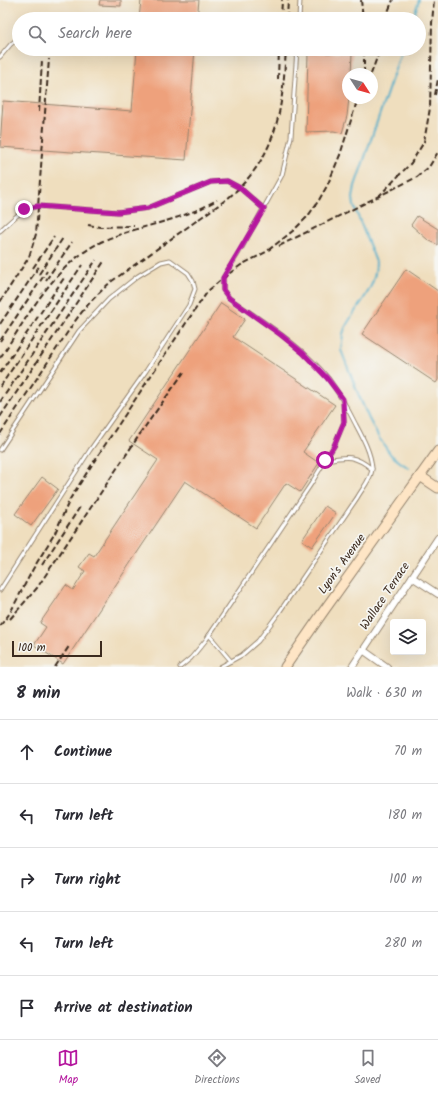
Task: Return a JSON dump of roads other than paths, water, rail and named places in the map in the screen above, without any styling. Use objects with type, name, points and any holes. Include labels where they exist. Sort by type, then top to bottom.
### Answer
[{"type":"main road","points":[[438,451],[420,476],[438,488]]},
{"type":"main road","name":"Lyon's Avenue","points":[[285,667],[420,476]]},
{"type":"street","name":"Wallace Terrace","points":[[352,667],[438,538]]},
{"type":"street","points":[[412,577],[438,594]]},
{"type":"street","points":[[363,650],[387,667]]},
{"type":"lane","points":[[299,12],[300,0]]},
{"type":"lane","points":[[0,57],[12,43]]},
{"type":"lane","points":[[220,667],[242,655],[258,641],[357,498],[369,478],[372,469],[369,454],[363,438],[343,399],[327,378],[303,353],[281,335],[229,298],[223,290],[223,278],[264,209],[282,175],[291,137],[297,56]]},
{"type":"lane","points":[[0,231],[24,209],[32,207],[38,206],[118,212],[148,208],[211,182],[227,181],[240,188],[264,209]]},
{"type":"lane","points":[[0,450],[79,331],[109,299],[138,276],[161,262],[170,260],[188,273],[193,281],[195,289],[189,305],[146,371],[90,450],[0,590]]},
{"type":"lane","points":[[180,667],[191,658],[209,635],[259,562],[334,446],[344,422],[343,399]]},
{"type":"lane","points":[[325,460],[341,457],[352,458],[362,460],[372,469]]},
{"type":"lane","points":[[209,635],[231,661]]},
{"type":"waterway","points":[[415,12],[419,0]]},
{"type":"waterway","points":[[400,56],[355,186],[353,198],[354,206],[376,262],[373,281],[365,297],[345,328],[341,350],[359,396],[379,438],[391,455],[409,468]]},
{"type":"railway","points":[[281,12],[282,0]]},
{"type":"railway","points":[[287,12],[288,0]]},
{"type":"railway","points":[[361,0],[362,12]]},
{"type":"railway","points":[[388,12],[393,0]]},
{"type":"railway","points":[[378,197],[411,163],[424,142],[430,108],[434,0]]},
{"type":"railway","points":[[278,79],[279,56]]},
{"type":"railway","points":[[0,434],[76,320],[95,297],[112,281],[227,199],[244,183],[257,166],[267,149],[274,132],[279,113],[285,56]]},
{"type":"railway","points":[[364,56],[364,68]]},
{"type":"railway","points":[[373,68],[377,56]]},
{"type":"railway","points":[[0,302],[29,257],[36,234],[49,59]]},
{"type":"railway","points":[[39,112],[42,60]]},
{"type":"railway","points":[[435,95],[438,79]]},
{"type":"railway","points":[[0,626],[10,613],[33,569],[55,533],[70,499],[208,291],[241,265],[266,252],[294,230],[308,216],[319,200],[327,186],[340,155],[356,104]]},
{"type":"railway","points":[[279,246],[417,177],[429,167],[438,152]]},
{"type":"railway","points":[[0,358],[44,292],[70,263],[86,251],[103,241],[170,220],[199,209],[217,200]]},
{"type":"railway","points":[[88,225],[100,227],[134,226]]},
{"type":"railway","points":[[33,268],[54,237]]},
{"type":"railway","points":[[39,274],[63,238]]},
{"type":"railway","points":[[46,280],[72,242]]},
{"type":"railway","points":[[0,402],[96,260]]},
{"type":"railway","points":[[0,417],[105,260]]},
{"type":"railway","points":[[0,324],[40,265]]},
{"type":"railway","points":[[0,387],[82,265]]},
{"type":"railway","points":[[0,341],[47,271]]},
{"type":"railway","points":[[0,373],[64,278]]},
{"type":"railway","points":[[10,619],[37,588],[142,431],[184,372]]},
{"type":"railway","points":[[42,565],[80,507]]},
{"type":"railway","points":[[55,667],[70,645]]}]
